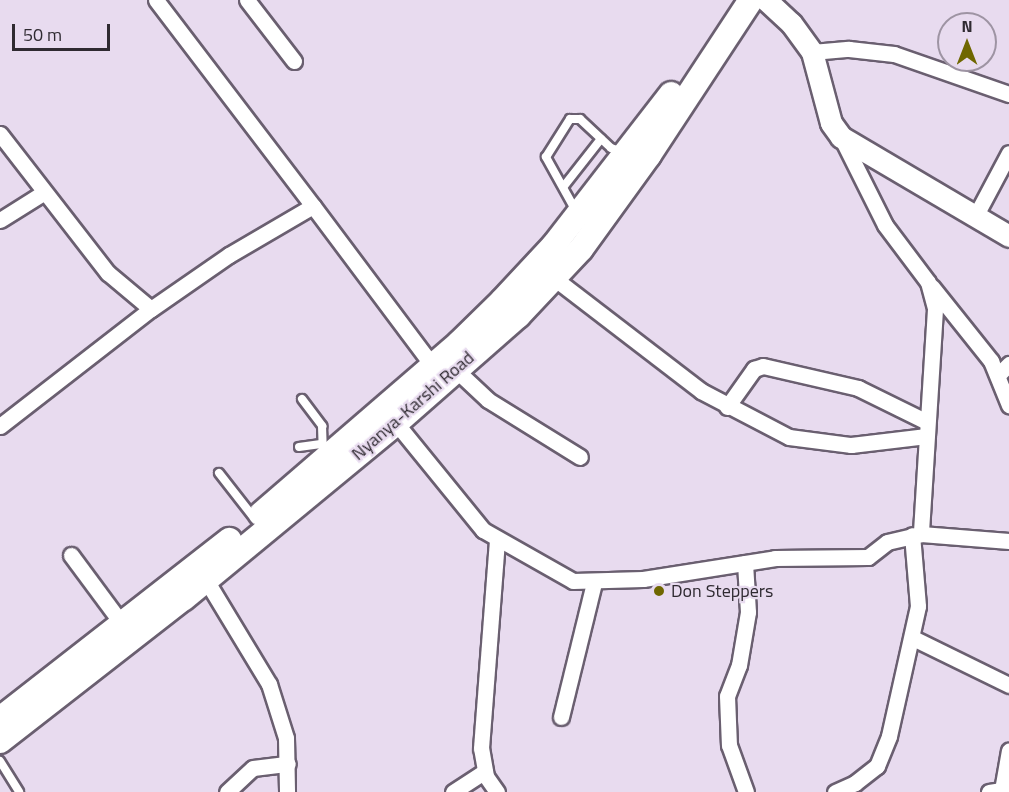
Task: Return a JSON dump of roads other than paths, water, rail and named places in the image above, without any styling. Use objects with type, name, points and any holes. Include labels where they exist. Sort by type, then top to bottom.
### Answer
[{"type":"main road","name":"Nyanya-Karshi Road","points":[[0,741],[206,580],[323,451],[432,365],[502,301],[578,214],[627,153],[734,0]]},
{"type":"main road","name":"Nyanya-Karshi Road","points":[[0,719],[122,624],[396,423],[518,316],[581,249],[649,155],[751,0]]},
{"type":"street","points":[[156,0],[432,365]]},
{"type":"street","points":[[247,0],[294,61]]},
{"type":"street","points":[[766,0],[791,23],[812,52],[831,123],[841,137],[885,225],[991,361],[1004,370],[1009,405]]},
{"type":"street","points":[[812,52],[849,49],[894,54],[1009,94]]},
{"type":"street","points":[[0,134],[43,193],[108,273],[152,309]]},
{"type":"street","points":[[841,137],[1009,236]]},
{"type":"street","points":[[976,215],[1009,153]]},
{"type":"street","points":[[0,220],[43,193]]},
{"type":"street","points":[[0,426],[152,309],[230,255],[313,206]]},
{"type":"street","points":[[554,278],[658,361],[727,407],[807,442],[851,445],[927,429]]},
{"type":"street","points":[[835,792],[855,783],[878,766],[913,638],[919,582],[916,534],[927,429],[935,309],[928,282]]},
{"type":"street","points":[[727,407],[754,369],[763,366],[858,388],[927,429]]},
{"type":"street","points":[[455,369],[488,399],[580,457]]},
{"type":"street","points":[[396,423],[483,530],[561,577],[594,583],[775,558],[868,557],[887,542],[916,534],[1009,541]]},
{"type":"street","points":[[497,540],[481,748],[485,771],[497,792]]},
{"type":"street","points":[[71,555],[122,624]]},
{"type":"street","points":[[745,563],[748,612],[740,665],[727,696],[729,745],[746,792]]},
{"type":"street","points":[[206,580],[269,684],[286,738],[287,792]]},
{"type":"street","points":[[561,717],[594,583]]},
{"type":"street","points":[[913,638],[1009,685]]},
{"type":"street","points":[[989,792],[1002,790],[1009,751]]},
{"type":"street","points":[[227,792],[253,768],[288,764]]},
{"type":"street","points":[[453,792],[485,771]]},
{"type":"lane","points":[[578,214],[546,157],[570,119],[579,119],[611,148],[627,153]]},
{"type":"lane","points":[[564,186],[601,139]]},
{"type":"lane","points":[[299,447],[323,451],[322,426],[302,399]]},
{"type":"lane","points":[[219,473],[263,519]]},
{"type":"lane","points":[[0,761],[19,792]]},
{"type":"place","name":"Don Steppers","points":[[659,591]]}]
